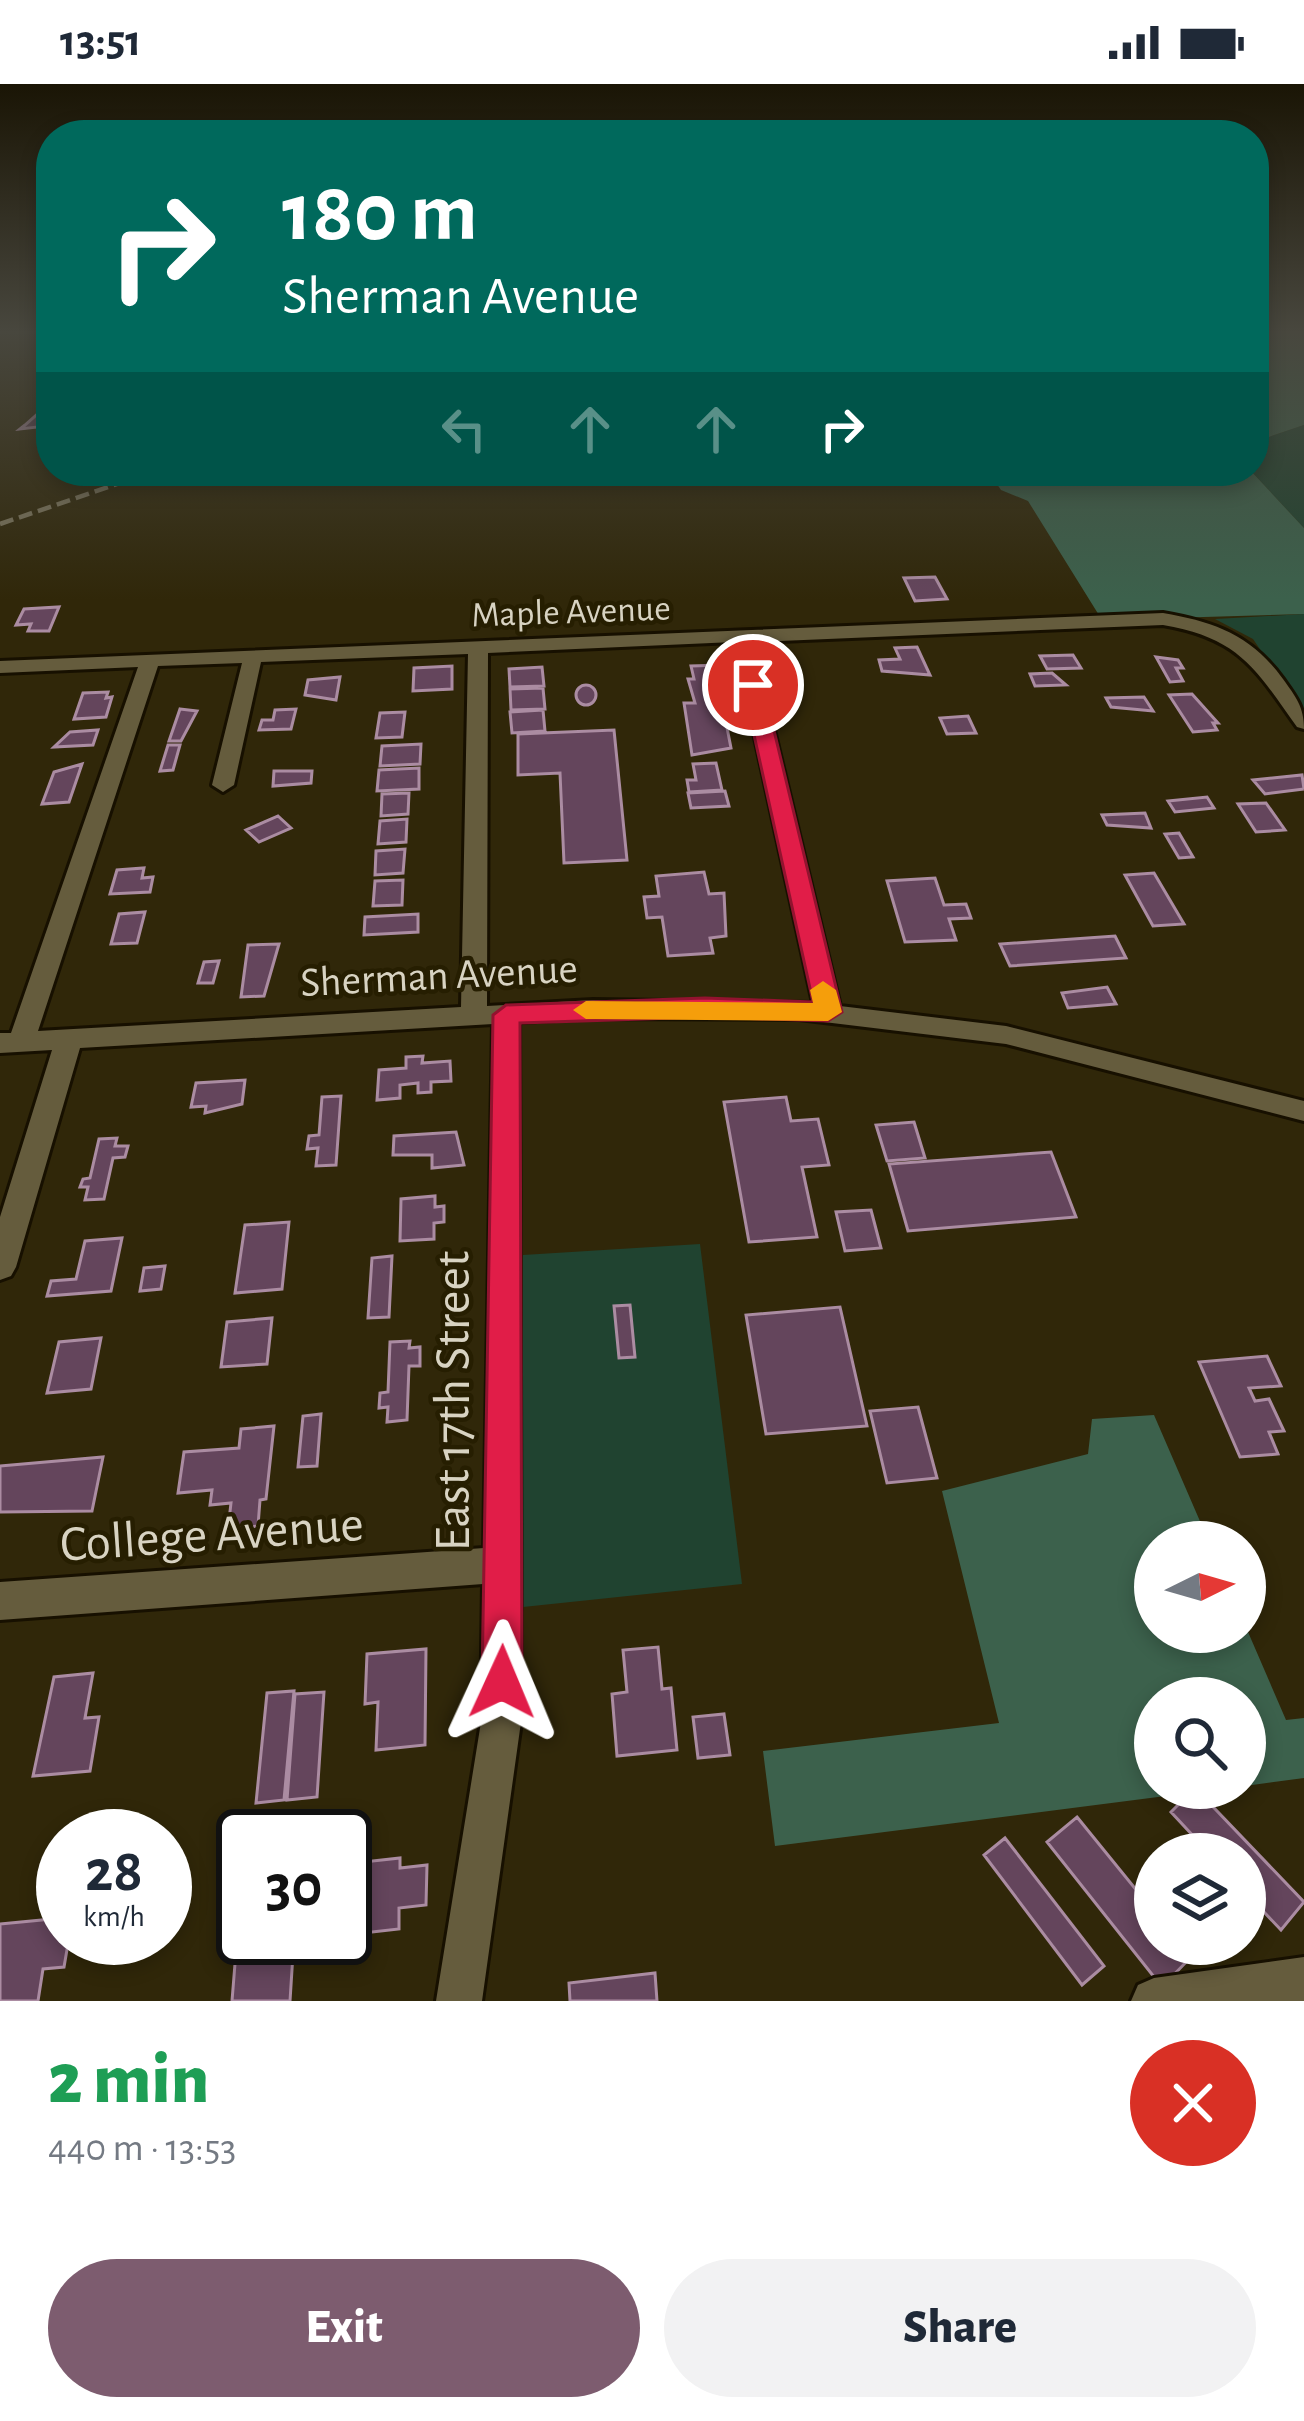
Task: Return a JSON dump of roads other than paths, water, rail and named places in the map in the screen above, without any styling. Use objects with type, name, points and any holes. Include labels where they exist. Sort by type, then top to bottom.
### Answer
[{"type":"street","name":"Maple Avenue","points":[[0,667],[1163,619],[1216,626],[1248,645],[1304,723]]},
{"type":"street","points":[[743,638],[828,1012]]},
{"type":"street","name":"East 17th Street","points":[[459,2001],[501,1721],[504,1565],[478,648]]},
{"type":"street","points":[[223,785],[253,656]]},
{"type":"street","points":[[10,1042],[150,661]]},
{"type":"street","name":"Sherman Avenue","points":[[10,1042],[668,1008],[828,1012],[1006,1035],[1304,1111]]},
{"type":"street","points":[[0,1267],[69,1039]]},
{"type":"street","name":"College Avenue","points":[[0,1601],[504,1565]]},
{"type":"street","points":[[1154,2001],[1304,1979]]},
{"type":"railway","points":[[0,524],[111,486]]}]
